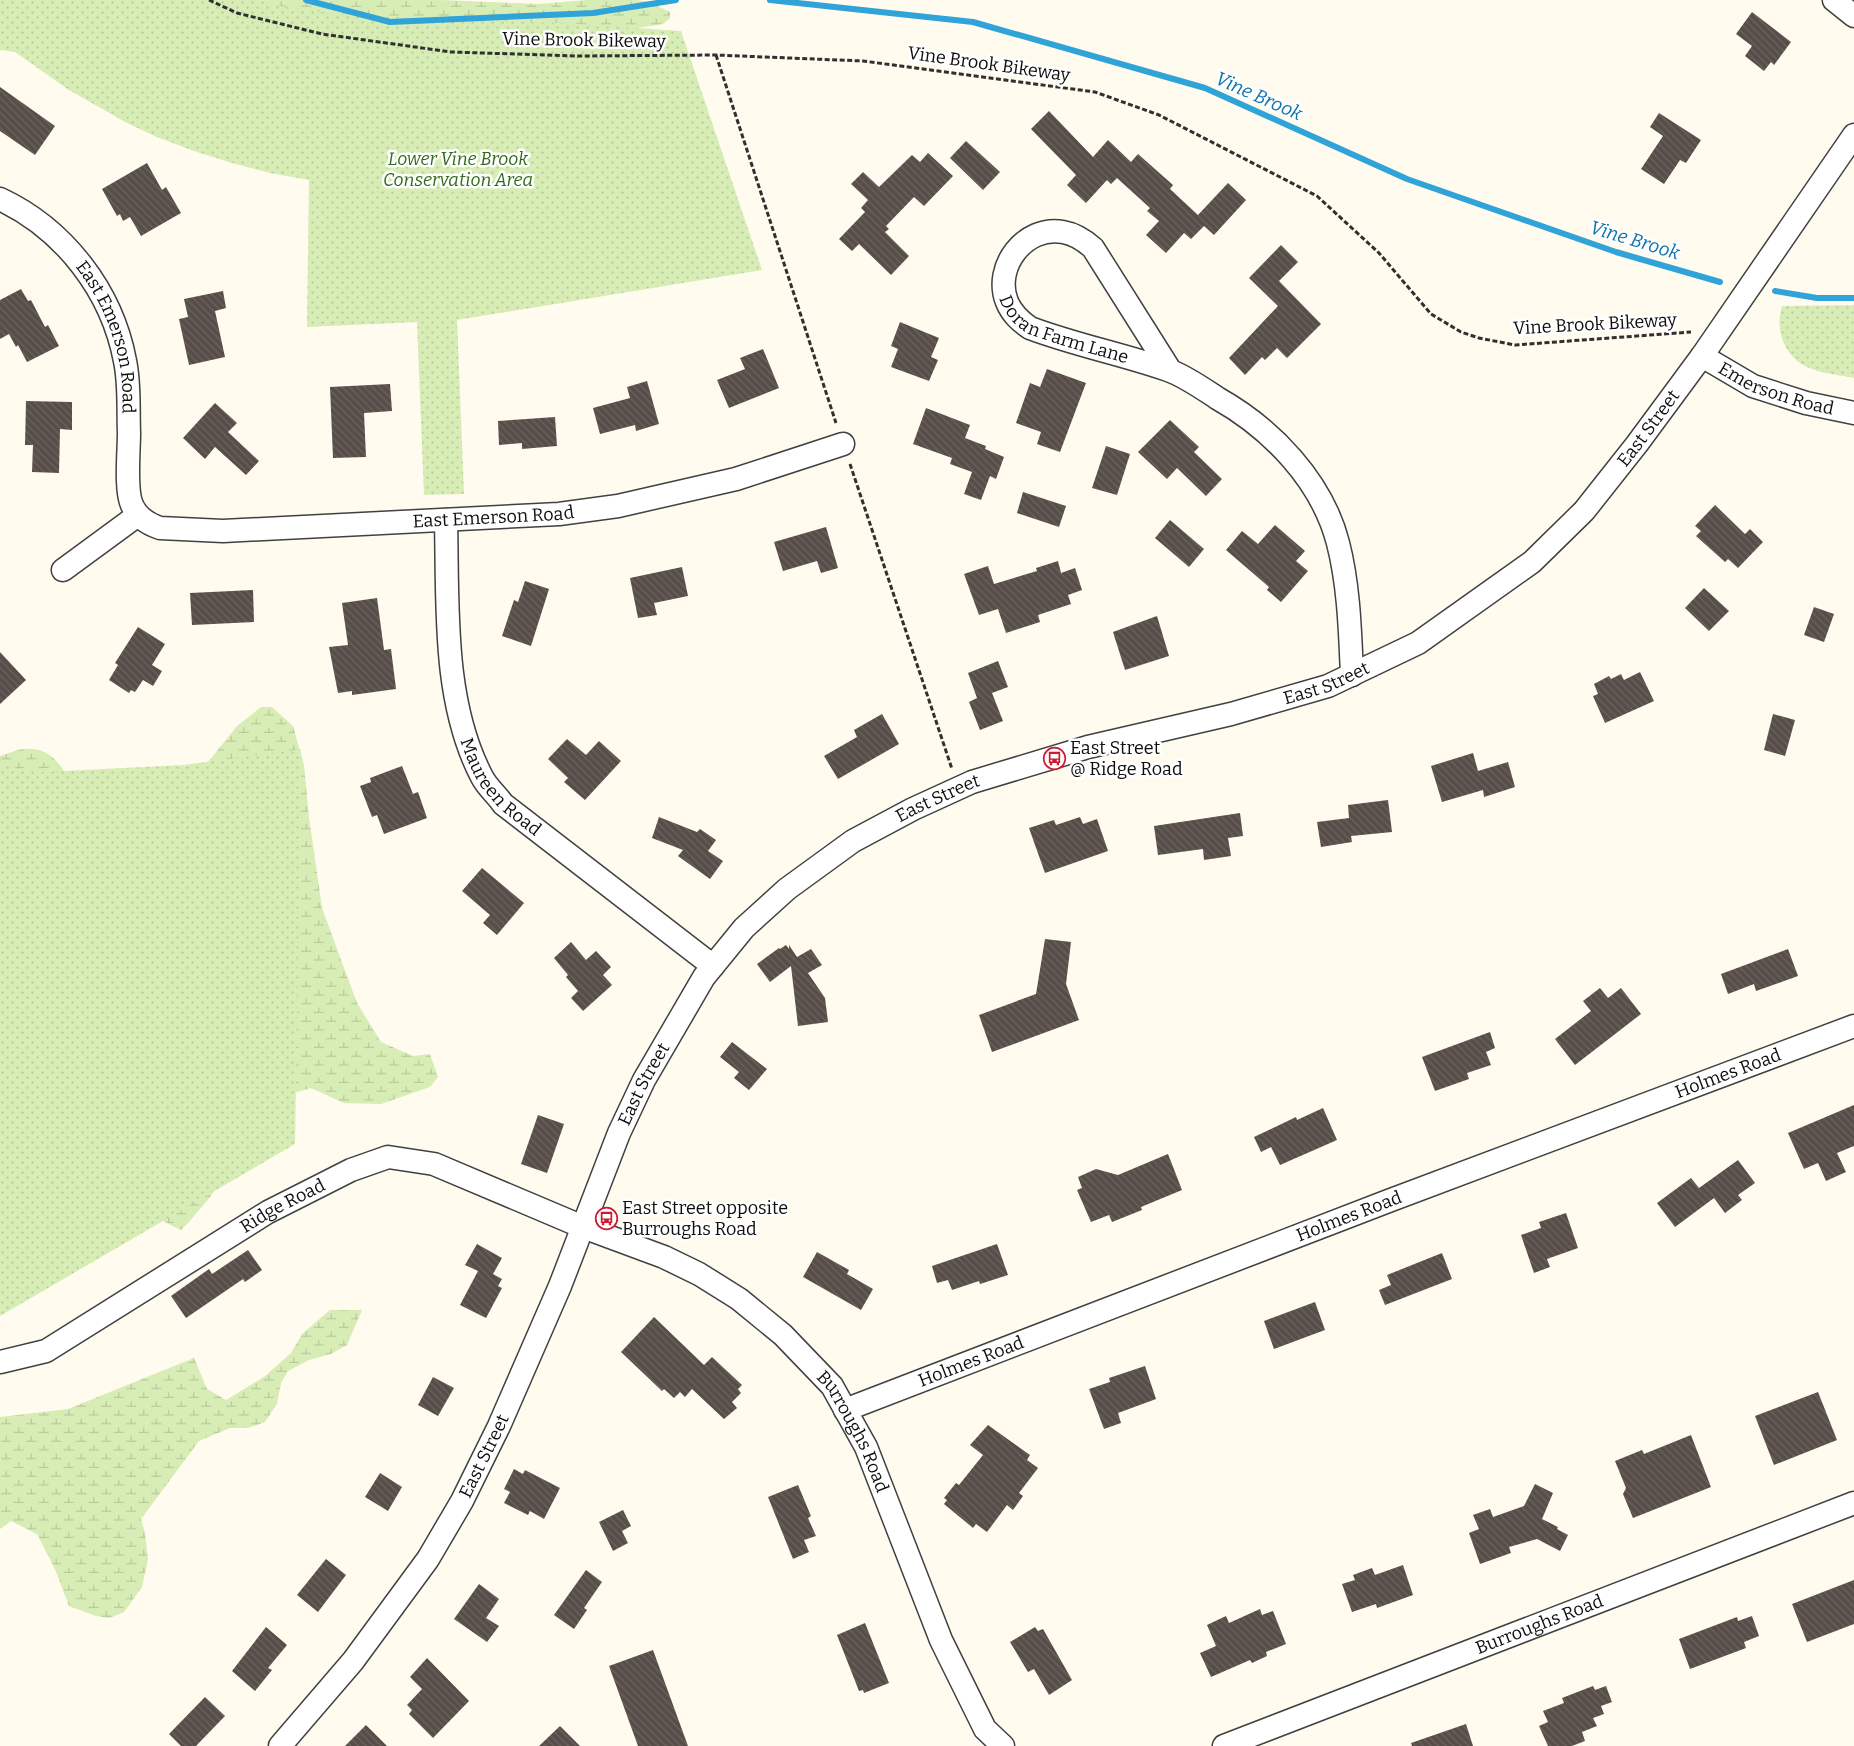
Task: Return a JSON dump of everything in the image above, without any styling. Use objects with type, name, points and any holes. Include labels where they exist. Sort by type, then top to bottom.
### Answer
[{"type":"street","points":[[1834,0],[1854,16]]},
{"type":"street","name":"East Street","points":[[280,1746],[353,1661],[428,1559],[462,1501],[499,1426],[560,1286],[619,1133],[644,1080],[704,977],[744,928],[787,889],[853,841],[913,809],[965,785],[1088,748],[1231,714],[1328,686],[1418,643],[1532,562],[1578,517],[1601,491],[1702,356],[1854,136]]},
{"type":"street","name":"East Emerson Road","points":[[0,199],[44,226],[70,252],[103,294],[113,318],[126,363],[130,453],[129,496],[138,515],[151,525],[160,528],[223,531],[558,514],[618,506],[736,480],[843,444]]},
{"type":"street","name":"Doran Farm Lane","points":[[1170,370],[1094,248],[1079,237],[1062,231],[1044,232],[1028,239],[1015,251],[1006,266],[1003,284],[1007,302],[1016,317],[1030,328],[1170,370],[1230,405],[1257,424],[1282,447],[1305,475],[1324,508],[1338,542],[1348,600],[1352,675]]},
{"type":"street","name":"Emerson Road","points":[[1702,356],[1753,386],[1806,404],[1854,413]]},
{"type":"street","points":[[63,570],[138,515]]},
{"type":"street","name":"Maureen Road","points":[[446,520],[449,636],[456,702],[465,740],[483,779],[503,804],[713,966]]},
{"type":"street","name":"Holmes Road","points":[[845,1410],[1392,1200],[1854,1026]]},
{"type":"street","name":"Ridge Road","points":[[0,1362],[46,1352],[268,1212],[351,1170],[388,1157],[434,1164],[583,1228]]},
{"type":"street","name":"Burroughs Road","points":[[583,1228],[664,1257],[739,1299],[782,1335],[832,1386],[866,1447],[941,1640],[985,1729],[1003,1746]]},
{"type":"street","name":"Burroughs Road","points":[[1224,1746],[1854,1503]]},
{"type":"path","name":"Vine Brook Bikeway","points":[[209,0],[237,13],[322,34],[451,52],[578,56],[716,55],[863,61],[1095,92],[1159,115],[1316,196],[1379,253],[1431,314],[1461,332],[1479,338],[1515,344],[1692,332]]},
{"type":"green space","name":"Lower Vine Brook Conservation Area","points":[[0,0],[259,0],[279,6],[337,14],[449,20],[562,23],[681,31],[762,270],[457,320],[464,494],[424,495],[417,322],[307,327],[309,180],[270,173],[232,163],[157,137],[127,123],[69,90],[15,52],[0,50]]},
{"type":"green space","points":[[252,0],[440,0],[538,4],[586,0],[637,0],[649,2],[670,12],[670,18],[663,24],[631,29],[378,35]]},
{"type":"green space","points":[[1854,305],[1854,378],[1812,369],[1803,365],[1789,352],[1781,335],[1780,316],[1782,306]]},
{"type":"green space","points":[[261,707],[272,707],[293,726],[304,765],[309,817],[322,908],[357,1003],[381,1042],[413,1056],[430,1054],[438,1077],[430,1087],[381,1104],[344,1103],[311,1088],[297,1092],[284,1099],[231,1158],[211,1196],[181,1230],[161,1220],[0,1052],[0,756],[23,749],[35,749],[44,752],[52,757],[65,772],[80,800],[200,772],[237,726]]},
{"type":"green space","points":[[301,749],[295,1144],[0,1316],[0,765],[43,772],[184,765]]},
{"type":"green space","points":[[330,1310],[362,1310],[347,1345],[331,1354],[309,1360],[288,1371],[281,1383],[277,1404],[265,1422],[248,1428],[230,1428],[199,1441],[141,1519],[145,1533],[148,1559],[142,1587],[124,1612],[110,1618],[96,1616],[69,1606],[55,1569],[37,1534],[11,1521],[0,1529],[0,1417],[68,1409],[194,1358],[207,1389],[226,1400],[264,1377],[291,1353],[302,1334]]},
{"type":"building","points":[[1752,12],[1791,42],[1774,65],[1771,62],[1764,71],[1745,56],[1752,46],[1736,34]]},
{"type":"building","points":[[0,87],[55,126],[35,155],[0,131]]},
{"type":"building","points":[[1049,111],[1093,157],[1108,140],[1131,162],[1138,154],[1173,185],[1170,189],[1198,215],[1228,183],[1246,200],[1214,235],[1204,226],[1191,239],[1184,233],[1166,253],[1146,235],[1159,221],[1147,211],[1150,208],[1117,178],[1111,184],[1107,180],[1086,203],[1067,185],[1076,175],[1031,129]]},
{"type":"building","points":[[1659,113],[1701,140],[1686,163],[1680,160],[1664,184],[1641,169],[1663,136],[1650,127]]},
{"type":"building","points":[[966,141],[1000,172],[983,190],[950,158]]},
{"type":"building","points":[[928,153],[953,176],[924,206],[914,197],[886,226],[889,229],[885,232],[909,256],[891,275],[859,244],[852,251],[839,239],[865,212],[861,208],[868,200],[851,184],[863,172],[879,187],[912,155],[920,162]]},
{"type":"building","points":[[147,163],[162,190],[166,187],[181,213],[141,236],[130,217],[123,221],[120,214],[117,216],[102,189]]},
{"type":"building","points":[[1281,245],[1298,262],[1279,281],[1321,324],[1287,358],[1277,348],[1265,360],[1262,357],[1245,375],[1229,358],[1278,306],[1249,278]]},
{"type":"building","points":[[21,289],[28,301],[31,300],[45,327],[48,325],[59,346],[27,362],[18,345],[16,347],[9,334],[0,339],[0,300]]},
{"type":"building","points":[[223,291],[226,308],[215,311],[225,357],[189,365],[179,319],[188,317],[184,299]]},
{"type":"building","points":[[900,322],[939,338],[931,357],[938,360],[929,381],[891,367],[898,349],[891,346]]},
{"type":"building","points":[[763,349],[779,388],[729,408],[717,380],[745,369],[740,358]]},
{"type":"building","points":[[1047,369],[1086,383],[1060,452],[1037,444],[1041,432],[1016,423],[1030,383],[1040,387]]},
{"type":"building","points":[[647,381],[659,424],[636,431],[635,425],[600,434],[593,408],[630,398],[627,387]]},
{"type":"building","points":[[390,384],[392,411],[364,413],[366,457],[333,458],[330,387]]},
{"type":"building","points":[[26,401],[72,402],[72,430],[60,429],[59,473],[32,472],[33,445],[25,445]]},
{"type":"building","points":[[215,403],[237,423],[228,432],[259,461],[246,475],[215,447],[205,459],[183,438]]},
{"type":"building","points":[[926,408],[970,425],[965,438],[986,446],[985,449],[1004,457],[996,479],[990,476],[981,500],[964,494],[972,472],[950,464],[952,458],[913,444]]},
{"type":"building","points":[[555,417],[557,446],[522,449],[522,443],[499,445],[498,421]]},
{"type":"building","points":[[1170,420],[1199,447],[1194,452],[1222,479],[1206,496],[1177,468],[1167,479],[1138,452]]},
{"type":"building","points":[[1106,446],[1130,454],[1117,495],[1092,488]]},
{"type":"building","points":[[1023,492],[1066,506],[1059,527],[1017,513]]},
{"type":"building","points":[[1715,505],[1745,534],[1750,529],[1763,542],[1738,568],[1728,559],[1725,562],[1696,536],[1701,531],[1695,526]]},
{"type":"building","points":[[1170,520],[1204,549],[1189,567],[1155,538]]},
{"type":"building","points":[[1275,525],[1305,551],[1296,561],[1308,571],[1281,602],[1267,590],[1269,587],[1226,550],[1242,531],[1258,544]]},
{"type":"building","points":[[826,527],[838,568],[821,573],[817,561],[783,571],[774,542]]},
{"type":"building","points":[[1058,561],[1061,573],[1075,568],[1082,590],[1068,595],[1071,604],[1038,615],[1040,622],[1006,633],[998,609],[979,615],[964,574],[988,566],[994,584],[1037,571],[1036,568]]},
{"type":"building","points":[[682,567],[688,596],[654,603],[657,615],[638,618],[630,578]]},
{"type":"building","points":[[525,581],[549,589],[531,646],[502,636],[514,600],[518,602]]},
{"type":"building","points":[[1704,588],[1729,611],[1709,631],[1685,608]]},
{"type":"building","points":[[253,590],[254,622],[192,625],[190,593]]},
{"type":"building","points":[[377,598],[384,650],[391,649],[396,689],[352,695],[352,691],[338,693],[329,647],[348,645],[342,603]]},
{"type":"building","points":[[1814,607],[1834,614],[1824,642],[1804,635]]},
{"type":"building","points":[[1157,616],[1169,656],[1125,670],[1113,632]]},
{"type":"building","points":[[138,627],[165,644],[152,665],[162,671],[153,686],[143,680],[135,692],[131,690],[129,693],[109,680],[118,665],[115,663]]},
{"type":"building","points":[[0,652],[26,680],[0,704]]},
{"type":"building","points":[[998,661],[1008,687],[992,693],[1003,721],[980,730],[969,702],[977,698],[968,673]]},
{"type":"building","points":[[1640,672],[1654,701],[1605,723],[1593,696],[1598,694],[1594,684],[1609,676],[1611,679],[1621,674],[1624,680]]},
{"type":"building","points":[[882,714],[899,744],[838,779],[824,756],[857,737],[854,730]]},
{"type":"building","points":[[1773,714],[1795,720],[1785,756],[1764,750]]},
{"type":"building","points":[[567,739],[586,755],[599,741],[621,761],[585,800],[564,782],[568,778],[548,759]]},
{"type":"building","points":[[1473,753],[1478,771],[1508,762],[1515,787],[1484,797],[1483,790],[1442,802],[1431,766]]},
{"type":"building","points":[[402,766],[413,794],[418,792],[427,818],[384,834],[377,815],[372,817],[360,786],[371,782],[370,778]]},
{"type":"building","points":[[1388,800],[1392,832],[1351,836],[1352,842],[1321,847],[1317,822],[1349,818],[1348,805]]},
{"type":"building","points":[[1240,813],[1243,836],[1228,838],[1231,856],[1204,860],[1203,849],[1158,855],[1154,826]]},
{"type":"building","points":[[659,817],[697,832],[700,829],[716,840],[708,851],[723,861],[710,879],[678,856],[683,850],[652,838]]},
{"type":"building","points":[[1080,817],[1083,824],[1097,819],[1108,851],[1045,873],[1029,828],[1054,820],[1056,825]]},
{"type":"building","points":[[482,868],[524,903],[497,935],[483,923],[490,915],[462,891]]},
{"type":"building","points":[[1045,939],[1071,942],[1066,984],[1079,1020],[992,1052],[979,1015],[1036,994]]},
{"type":"building","points":[[571,942],[586,960],[596,951],[611,967],[603,975],[612,985],[583,1011],[571,998],[578,991],[554,958]]},
{"type":"building","points":[[786,945],[789,949],[789,945],[797,957],[811,949],[822,965],[808,973],[825,998],[828,1022],[798,1026],[791,966],[770,982],[757,964]]},
{"type":"building","points":[[1788,949],[1798,976],[1756,991],[1754,984],[1728,994],[1721,974]]},
{"type":"building","points":[[1600,988],[1608,998],[1621,988],[1641,1014],[1575,1065],[1555,1039],[1591,1011],[1583,1001]]},
{"type":"building","points":[[1490,1032],[1495,1048],[1486,1052],[1491,1065],[1467,1073],[1469,1079],[1435,1091],[1422,1057]]},
{"type":"building","points":[[732,1042],[767,1069],[749,1090],[734,1078],[739,1072],[720,1057]]},
{"type":"building","points":[[1854,1105],[1854,1146],[1837,1153],[1846,1172],[1826,1181],[1818,1163],[1804,1169],[1788,1133]]},
{"type":"building","points":[[1323,1108],[1337,1140],[1280,1165],[1271,1147],[1261,1152],[1254,1137],[1296,1117],[1297,1120]]},
{"type":"building","points":[[538,1115],[564,1124],[547,1173],[521,1164]]},
{"type":"building","points":[[1168,1154],[1182,1190],[1141,1207],[1142,1210],[1112,1222],[1109,1215],[1091,1222],[1077,1190],[1082,1188],[1078,1177],[1096,1169],[1118,1175]]},
{"type":"building","points":[[1738,1160],[1755,1183],[1738,1195],[1742,1200],[1725,1213],[1714,1198],[1675,1227],[1657,1203],[1691,1178],[1699,1188]]},
{"type":"building","points":[[1566,1213],[1578,1248],[1547,1259],[1550,1267],[1534,1273],[1521,1235],[1541,1228],[1539,1222]]},
{"type":"building","points":[[477,1244],[502,1258],[493,1274],[502,1279],[498,1286],[502,1288],[486,1318],[460,1305],[478,1271],[465,1265]]},
{"type":"building","points":[[997,1244],[1008,1275],[980,1284],[979,1281],[952,1290],[948,1280],[937,1283],[932,1266]]},
{"type":"building","points":[[248,1250],[262,1270],[245,1282],[243,1279],[186,1318],[171,1296],[209,1269],[212,1274]]},
{"type":"building","points":[[817,1252],[849,1270],[847,1274],[873,1289],[861,1310],[803,1277]]},
{"type":"building","points":[[1442,1253],[1452,1279],[1385,1305],[1379,1290],[1391,1285],[1387,1275]]},
{"type":"building","points":[[1315,1302],[1325,1330],[1274,1349],[1264,1321]]},
{"type":"building","points":[[654,1317],[704,1365],[712,1357],[742,1385],[738,1389],[741,1393],[732,1402],[737,1408],[724,1419],[692,1389],[685,1397],[680,1392],[674,1398],[664,1389],[662,1391],[621,1352]]},
{"type":"building","points":[[1145,1366],[1156,1399],[1118,1413],[1121,1423],[1104,1429],[1089,1389],[1110,1382],[1109,1378]]},
{"type":"building","points":[[433,1377],[454,1388],[438,1416],[418,1405]]},
{"type":"building","points":[[1818,1392],[1837,1440],[1774,1465],[1755,1416]]},
{"type":"building","points":[[988,1425],[1030,1455],[1027,1460],[1038,1468],[1019,1493],[1023,1496],[1013,1510],[1007,1505],[987,1532],[976,1524],[973,1528],[944,1504],[947,1500],[944,1498],[956,1483],[959,1485],[983,1455],[970,1445]]},
{"type":"building","points":[[1691,1435],[1711,1487],[1633,1518],[1623,1494],[1626,1488],[1615,1461],[1642,1450],[1644,1454]]},
{"type":"building","points":[[514,1469],[523,1474],[525,1470],[560,1488],[544,1519],[530,1511],[528,1515],[504,1503],[510,1492],[504,1489]]},
{"type":"building","points":[[380,1473],[402,1487],[388,1511],[365,1497]]},
{"type":"building","points":[[1535,1484],[1553,1493],[1542,1519],[1558,1527],[1557,1529],[1568,1535],[1560,1551],[1537,1539],[1509,1547],[1511,1553],[1480,1564],[1469,1533],[1479,1529],[1473,1515],[1490,1509],[1493,1517],[1524,1506]]},
{"type":"building","points":[[798,1485],[811,1516],[808,1518],[816,1536],[804,1540],[809,1552],[793,1559],[768,1497]]},
{"type":"building","points":[[623,1510],[631,1526],[622,1531],[628,1543],[613,1551],[599,1522]]},
{"type":"building","points":[[326,1559],[346,1575],[318,1612],[297,1595]]},
{"type":"building","points":[[1403,1565],[1413,1595],[1377,1608],[1376,1604],[1352,1612],[1342,1584],[1355,1580],[1353,1575],[1372,1568],[1375,1575]]},
{"type":"building","points":[[586,1570],[602,1582],[584,1608],[587,1610],[574,1629],[554,1615]]},
{"type":"building","points":[[1854,1580],[1854,1624],[1807,1642],[1792,1604]]},
{"type":"building","points":[[479,1584],[499,1599],[486,1618],[499,1626],[487,1642],[454,1619]]},
{"type":"building","points":[[1260,1609],[1262,1615],[1273,1611],[1286,1644],[1266,1652],[1267,1656],[1252,1663],[1250,1660],[1211,1677],[1200,1653],[1216,1646],[1207,1625],[1226,1616],[1229,1623]]},
{"type":"building","points":[[1752,1616],[1759,1636],[1744,1642],[1746,1648],[1690,1669],[1679,1639],[1737,1617],[1738,1621]]},
{"type":"building","points":[[865,1623],[889,1683],[864,1693],[863,1690],[859,1691],[837,1635]]},
{"type":"building","points":[[266,1627],[287,1645],[268,1668],[272,1670],[255,1691],[232,1671]]},
{"type":"building","points":[[1035,1627],[1038,1631],[1043,1629],[1072,1680],[1049,1695],[1034,1669],[1028,1672],[1010,1642]]},
{"type":"building","points":[[653,1650],[688,1746],[638,1746],[609,1666]]},
{"type":"building","points":[[427,1658],[469,1701],[433,1738],[409,1714],[412,1710],[407,1705],[422,1689],[410,1677]]},
{"type":"building","points":[[1593,1686],[1595,1690],[1606,1686],[1612,1702],[1601,1706],[1604,1714],[1593,1718],[1597,1726],[1582,1732],[1585,1741],[1572,1746],[1548,1746],[1539,1726],[1548,1722],[1543,1711],[1564,1703],[1562,1698]]},
{"type":"building","points":[[205,1697],[225,1716],[196,1746],[181,1746],[169,1734]]},
{"type":"building","points":[[1466,1724],[1473,1746],[1412,1746],[1411,1743]]},
{"type":"building","points":[[366,1725],[387,1746],[345,1746]]},
{"type":"building","points":[[560,1726],[580,1746],[539,1746]]},
{"type":"waterway","name":"Vine Brook","points":[[306,0],[390,22],[593,13],[676,0]]},
{"type":"waterway","name":"Vine Brook","points":[[770,0],[973,22],[1205,88],[1407,179],[1616,252],[1720,282]]},
{"type":"waterway","name":"Vine Brook","points":[[1775,291],[1817,298],[1854,298]]},
{"type":"place","name":"East Street @ Ridge Road","points":[[1054,758]]},
{"type":"place","name":"East Street opposite Burroughs Road","points":[[606,1218]]}]
